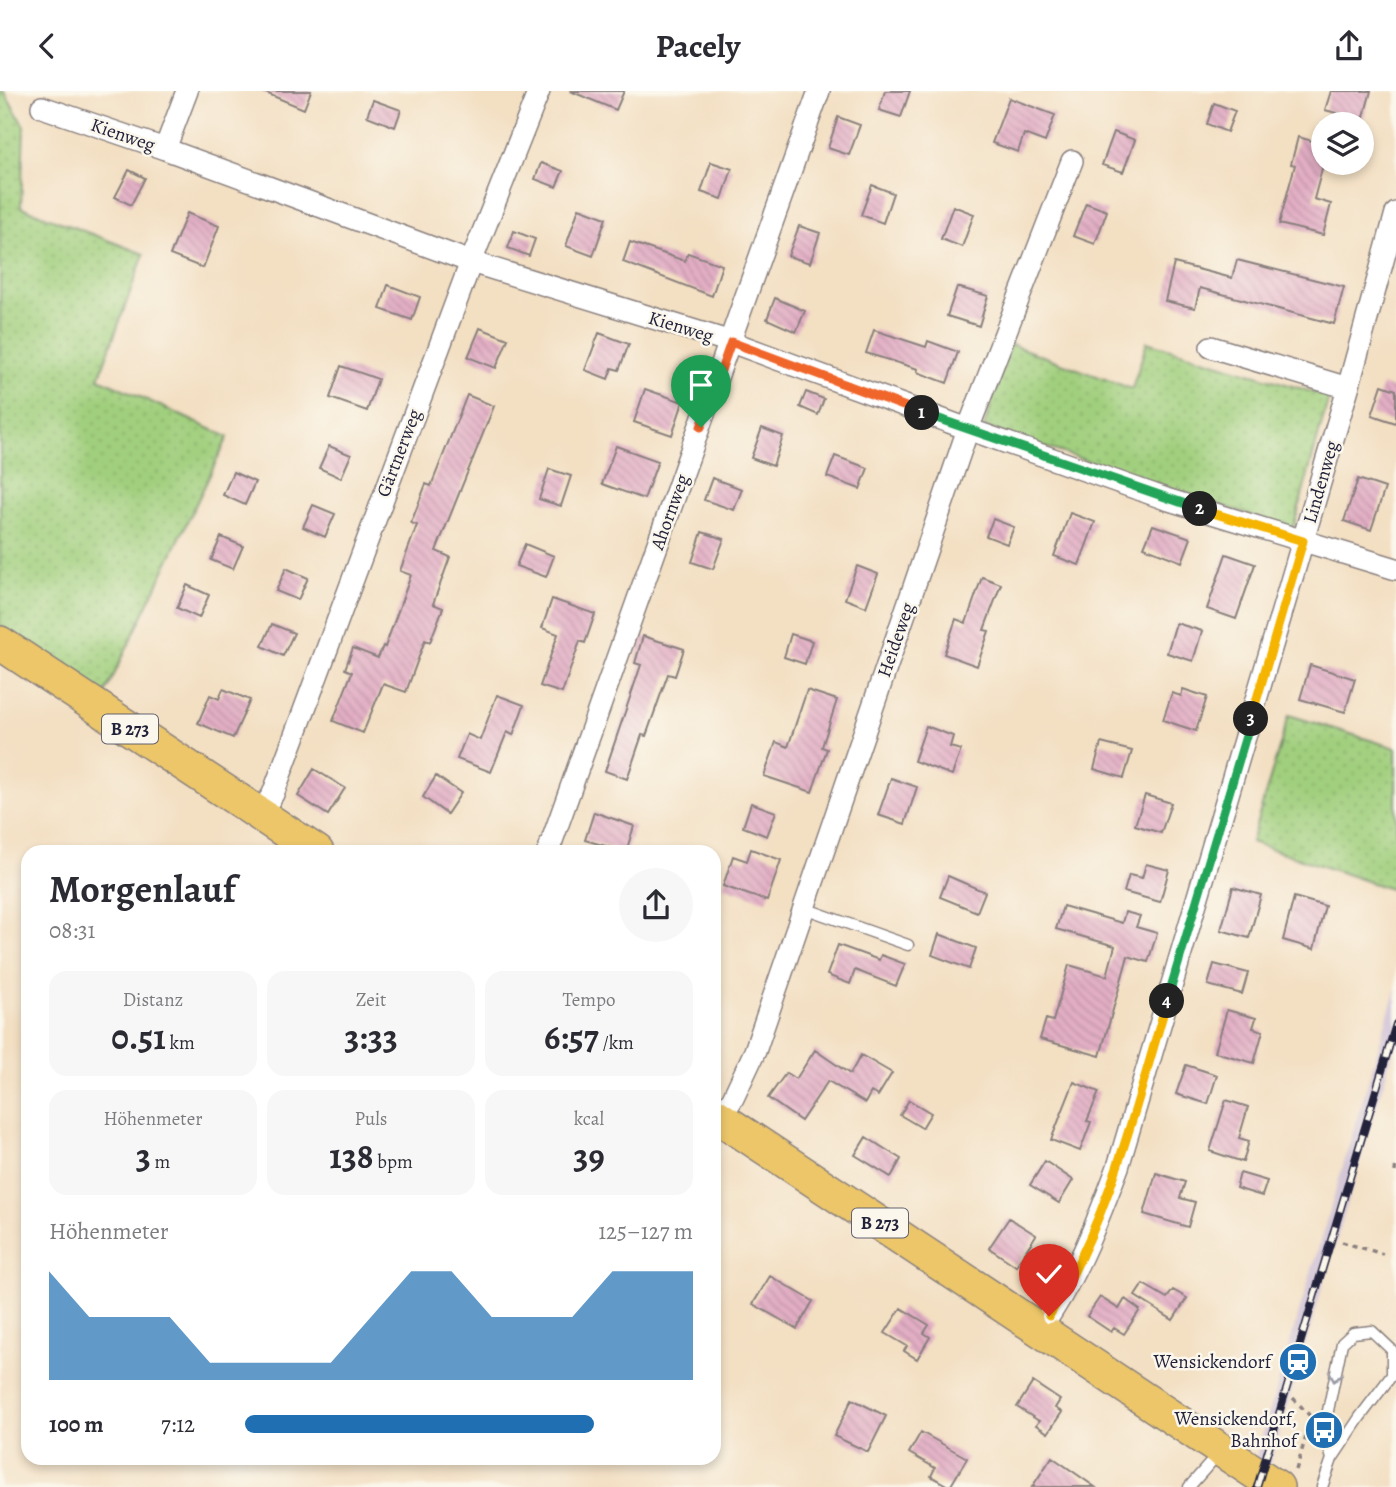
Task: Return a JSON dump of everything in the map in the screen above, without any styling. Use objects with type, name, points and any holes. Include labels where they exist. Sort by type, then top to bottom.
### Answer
[{"type":"main road","name":"B 273","points":[[0,643],[306,845]]},
{"type":"main road","name":"B 273","points":[[721,1119],[1222,1450],[1277,1481]]},
{"type":"street","name":"Kienweg","points":[[165,149],[187,91]]},
{"type":"street","name":"Gärtnerweg","points":[[260,814],[273,795],[471,262],[539,91]]},
{"type":"street","name":"Ahornweg","points":[[551,845],[819,91]]},
{"type":"street","name":"Kienweg","points":[[42,107],[165,149],[471,262],[731,342],[1166,499],[1396,569]]},
{"type":"street","name":"Heideweg","points":[[721,1112],[733,1098],[755,1051],[968,429],[1072,161]]},
{"type":"street","name":"Lindenweg","points":[[1040,1329],[1063,1291],[1095,1227],[1118,1167],[1348,388],[1396,213]]},
{"type":"street","points":[[1212,347],[1348,388]]},
{"type":"lane","points":[[804,908],[908,945]]},
{"type":"lane","points":[[1322,1487],[1332,1459],[1392,1375],[1392,1349],[1372,1331],[1353,1333],[1342,1343],[1324,1430],[1332,1459]]},
{"type":"lane","points":[[1189,1487],[1222,1450]]},
{"type":"path","points":[[1395,1172],[1396,1163]]},
{"type":"path","points":[[1342,1242],[1383,1254]]},
{"type":"path","points":[[1293,1398],[1312,1418]]},
{"type":"path","points":[[1277,1481],[1308,1430]]},
{"type":"shaded area","points":[[1396,988],[1396,1041],[1263,1487],[1247,1487]]},
{"type":"green space","points":[[0,91],[4,91],[24,126],[21,207],[144,254],[99,378],[228,437],[103,698],[0,630]]},
{"type":"green space","points":[[1147,342],[1329,397],[1293,529],[984,427],[1010,344],[1132,389]]},
{"type":"green space","points":[[1289,715],[1396,748],[1396,891],[1251,842]]},
{"type":"building","points":[[261,91],[311,91],[304,109]]},
{"type":"building","points":[[570,91],[624,91],[616,110]]},
{"type":"building","points":[[885,91],[910,91],[901,117],[879,110]]},
{"type":"building","points":[[1331,91],[1371,91],[1365,112],[1325,110]]},
{"type":"building","points":[[1009,98],[1055,115],[1045,142],[1024,134],[1018,152],[992,143]]},
{"type":"building","points":[[373,100],[401,110],[395,127],[367,116]]},
{"type":"building","points":[[1214,103],[1235,111],[1227,132],[1207,124]]},
{"type":"building","points":[[838,117],[860,125],[849,155],[828,148]]},
{"type":"building","points":[[1114,132],[1135,140],[1123,172],[1102,165]]},
{"type":"building","points":[[1298,137],[1311,141],[1311,175],[1320,175],[1314,199],[1331,204],[1323,235],[1279,224],[1295,165],[1291,164]]},
{"type":"building","points":[[711,162],[732,169],[722,199],[701,192]]},
{"type":"building","points":[[541,163],[563,171],[556,187],[535,179]]},
{"type":"building","points":[[129,170],[145,178],[131,205],[115,197]]},
{"type":"building","points":[[872,185],[893,193],[883,223],[861,215]]},
{"type":"building","points":[[1086,203],[1107,211],[1095,244],[1073,236]]},
{"type":"building","points":[[953,206],[974,214],[962,247],[941,239]]},
{"type":"building","points":[[579,208],[606,218],[593,256],[566,246]]},
{"type":"building","points":[[187,213],[219,226],[203,268],[170,255]]},
{"type":"building","points":[[799,226],[820,233],[810,263],[788,256]]},
{"type":"building","points":[[514,231],[535,239],[529,256],[508,248]]},
{"type":"building","points":[[630,242],[685,261],[688,253],[722,265],[712,296],[623,262]]},
{"type":"building","points":[[1237,260],[1344,287],[1334,324],[1200,288],[1195,308],[1165,301],[1174,263],[1232,278]]},
{"type":"building","points":[[388,285],[420,297],[412,320],[380,309]]},
{"type":"building","points":[[957,287],[988,296],[979,326],[947,316]]},
{"type":"building","points":[[775,298],[805,311],[796,332],[767,319]]},
{"type":"building","points":[[480,328],[508,339],[496,368],[468,357]]},
{"type":"building","points":[[874,330],[926,347],[928,341],[958,352],[947,383],[917,372],[918,369],[866,353]]},
{"type":"building","points":[[599,333],[629,344],[619,370],[612,368],[608,379],[585,370]]},
{"type":"building","points":[[341,366],[378,379],[367,411],[330,398]]},
{"type":"building","points":[[1382,385],[1396,390],[1396,423],[1372,415]]},
{"type":"building","points":[[645,389],[683,402],[672,435],[634,422]]},
{"type":"building","points":[[806,392],[824,399],[818,415],[800,407]]},
{"type":"building","points":[[467,395],[494,406],[436,551],[450,557],[433,604],[443,608],[430,642],[425,640],[406,692],[383,684],[363,733],[333,721],[352,672],[345,669],[353,648],[378,658],[383,646],[385,647],[411,575],[400,571],[417,525],[411,523],[426,484],[431,486]]},
{"type":"building","points":[[762,428],[783,436],[773,466],[751,458]]},
{"type":"building","points":[[329,446],[351,455],[341,478],[319,468]]},
{"type":"building","points":[[616,446],[658,461],[644,499],[602,484]]},
{"type":"building","points":[[835,456],[868,468],[860,489],[827,477]]},
{"type":"building","points":[[549,469],[571,476],[561,506],[539,499]]},
{"type":"building","points":[[233,472],[255,482],[245,505],[223,495]]},
{"type":"building","points":[[712,478],[742,489],[734,510],[704,500]]},
{"type":"building","points":[[1358,479],[1385,488],[1371,530],[1344,521]]},
{"type":"building","points":[[313,505],[335,514],[325,537],[303,527]]},
{"type":"building","points":[[1070,513],[1095,522],[1079,565],[1054,556]]},
{"type":"building","points":[[993,519],[1014,527],[1007,544],[986,536]]},
{"type":"building","points":[[1153,525],[1191,538],[1182,562],[1144,547]]},
{"type":"building","points":[[702,532],[724,539],[713,569],[692,562]]},
{"type":"building","points":[[221,537],[243,546],[233,569],[211,560]]},
{"type":"building","points":[[525,544],[554,556],[546,577],[516,566]]},
{"type":"building","points":[[1226,554],[1255,564],[1236,619],[1207,609]]},
{"type":"building","points":[[857,566],[878,574],[866,607],[845,599]]},
{"type":"building","points":[[286,568],[308,578],[298,600],[276,591]]},
{"type":"building","points":[[982,577],[1001,584],[984,630],[989,631],[977,666],[944,654],[956,619],[966,623]]},
{"type":"building","points":[[187,585],[209,595],[199,618],[177,608]]},
{"type":"building","points":[[552,599],[595,614],[585,643],[580,641],[562,693],[540,686],[558,634],[542,628]]},
{"type":"building","points":[[1176,623],[1202,631],[1193,661],[1167,653]]},
{"type":"building","points":[[272,624],[294,633],[283,656],[262,646]]},
{"type":"building","points":[[791,634],[812,641],[805,664],[784,657]]},
{"type":"building","points":[[643,636],[684,649],[675,676],[668,674],[627,779],[605,771],[641,665],[635,663]]},
{"type":"building","points":[[1310,665],[1355,679],[1345,712],[1300,699]]},
{"type":"building","points":[[223,689],[250,700],[233,738],[198,723],[210,695],[219,699]]},
{"type":"building","points":[[1183,689],[1207,697],[1196,731],[1163,720],[1172,693],[1181,696]]},
{"type":"building","points":[[807,690],[837,700],[822,747],[827,749],[812,792],[764,776],[776,742],[788,747]]},
{"type":"building","points":[[497,695],[524,705],[513,735],[507,732],[491,772],[457,759],[467,734],[480,740]]},
{"type":"building","points":[[926,726],[953,736],[950,747],[961,750],[952,775],[914,761]]},
{"type":"building","points":[[1101,743],[1132,751],[1124,778],[1094,769]]},
{"type":"building","points":[[314,769],[345,788],[328,815],[298,796]]},
{"type":"building","points":[[436,776],[461,793],[447,814],[423,797]]},
{"type":"building","points":[[891,778],[917,787],[905,824],[878,815]]},
{"type":"building","points":[[1145,795],[1171,803],[1161,833],[1135,825]]},
{"type":"building","points":[[751,803],[776,812],[767,836],[743,827]]},
{"type":"building","points":[[594,812],[634,826],[628,845],[602,845],[585,840]]},
{"type":"building","points":[[751,849],[781,860],[767,901],[723,886],[733,856],[747,861]]},
{"type":"building","points":[[1146,864],[1169,870],[1160,902],[1124,892],[1129,875],[1142,878]]},
{"type":"building","points":[[948,876],[985,892],[977,912],[940,897]]},
{"type":"building","points":[[1233,887],[1261,895],[1249,938],[1221,930]]},
{"type":"building","points":[[1294,897],[1325,906],[1314,949],[1283,940]]},
{"type":"building","points":[[1063,906],[1122,923],[1125,912],[1140,916],[1136,927],[1157,933],[1148,962],[1128,956],[1100,1056],[1040,1039],[1046,1019],[1053,1021],[1069,965],[1107,976],[1115,946],[1056,929]]},
{"type":"building","points":[[939,934],[976,948],[969,969],[932,955]]},
{"type":"building","points":[[838,945],[879,960],[881,955],[905,964],[896,986],[855,970],[850,984],[827,975]]},
{"type":"building","points":[[1214,964],[1248,973],[1242,994],[1208,985]]},
{"type":"building","points":[[1227,1010],[1256,1018],[1253,1028],[1263,1031],[1254,1063],[1215,1052]]},
{"type":"building","points":[[815,1050],[850,1074],[861,1055],[892,1073],[878,1096],[871,1092],[865,1103],[828,1081],[801,1121],[768,1098],[786,1073],[796,1079]]},
{"type":"building","points":[[1186,1065],[1217,1075],[1208,1104],[1176,1094]]},
{"type":"building","points":[[1074,1082],[1099,1092],[1087,1121],[1091,1122],[1080,1151],[1051,1140]]},
{"type":"building","points":[[909,1100],[931,1113],[922,1128],[900,1115]]},
{"type":"building","points":[[1226,1100],[1248,1107],[1239,1138],[1249,1141],[1243,1162],[1210,1151]]},
{"type":"building","points":[[866,1137],[901,1159],[891,1177],[855,1155]]},
{"type":"building","points":[[1045,1161],[1073,1180],[1059,1203],[1030,1185]]},
{"type":"building","points":[[1156,1173],[1185,1182],[1180,1198],[1195,1202],[1188,1227],[1144,1214]]},
{"type":"building","points":[[1240,1173],[1267,1181],[1262,1196],[1236,1188]]},
{"type":"building","points":[[1009,1218],[1036,1235],[1016,1266],[989,1248]]},
{"type":"building","points":[[770,1276],[813,1301],[797,1329],[753,1304]]},
{"type":"building","points":[[1143,1284],[1167,1298],[1173,1290],[1187,1298],[1173,1320],[1135,1296]]},
{"type":"building","points":[[1100,1297],[1119,1309],[1125,1299],[1140,1310],[1124,1334],[1114,1328],[1111,1332],[1087,1316]]},
{"type":"building","points":[[901,1308],[929,1325],[924,1333],[930,1337],[917,1359],[904,1351],[907,1346],[885,1333]]},
{"type":"building","points":[[1033,1382],[1060,1400],[1055,1408],[1062,1412],[1048,1433],[1036,1425],[1039,1421],[1017,1407]]},
{"type":"building","points":[[852,1399],[886,1416],[868,1452],[834,1436]]},
{"type":"building","points":[[921,1432],[967,1458],[950,1487],[931,1476],[935,1468],[909,1453]]},
{"type":"building","points":[[1052,1457],[1095,1487],[1032,1487]]},
{"type":"railway","points":[[1257,1487],[1396,1024]]},
{"type":"place","name":"Wensickendorf","points":[[1298,1362]]},
{"type":"place","name":"Wensickendorf, Bahnhof","points":[[1324,1430]]},
{"type":"route","points":[[701,427],[731,342],[1166,499],[1303,541],[1118,1167],[1095,1227],[1049,1316]]}]
